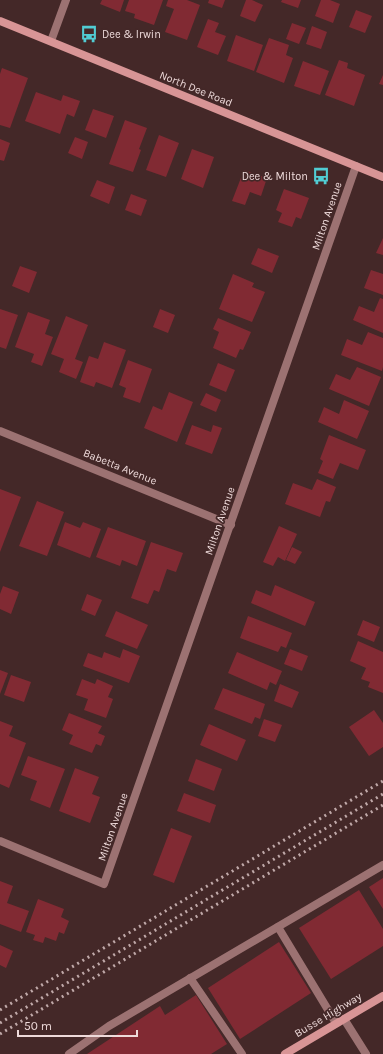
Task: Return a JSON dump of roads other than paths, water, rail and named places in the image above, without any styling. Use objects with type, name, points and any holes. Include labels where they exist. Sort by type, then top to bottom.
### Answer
[{"type":"main road","name":"North Dee Road","points":[[0,21],[383,177]]},
{"type":"main road","name":"Busse Highway","points":[[285,1054],[383,996]]},
{"type":"street","points":[[51,41],[66,0]]},
{"type":"street","name":"Milton Avenue","points":[[0,841],[104,884],[356,166]]},
{"type":"street","name":"Babetta Avenue","points":[[0,431],[231,525]]},
{"type":"street","points":[[69,1054],[109,1026],[383,865]]},
{"type":"street","points":[[278,927],[336,1023]]},
{"type":"street","points":[[190,978],[242,1054]]},
{"type":"street","points":[[344,1018],[366,1054]]},
{"type":"railway","points":[[0,1010],[383,781]]},
{"type":"railway","points":[[0,1023],[383,794]]},
{"type":"railway","points":[[0,1034],[383,805]]},
{"type":"place","name":"Dee & Irwin","points":[[89,34]]},
{"type":"place","name":"Dee & Milton","points":[[321,176]]}]
